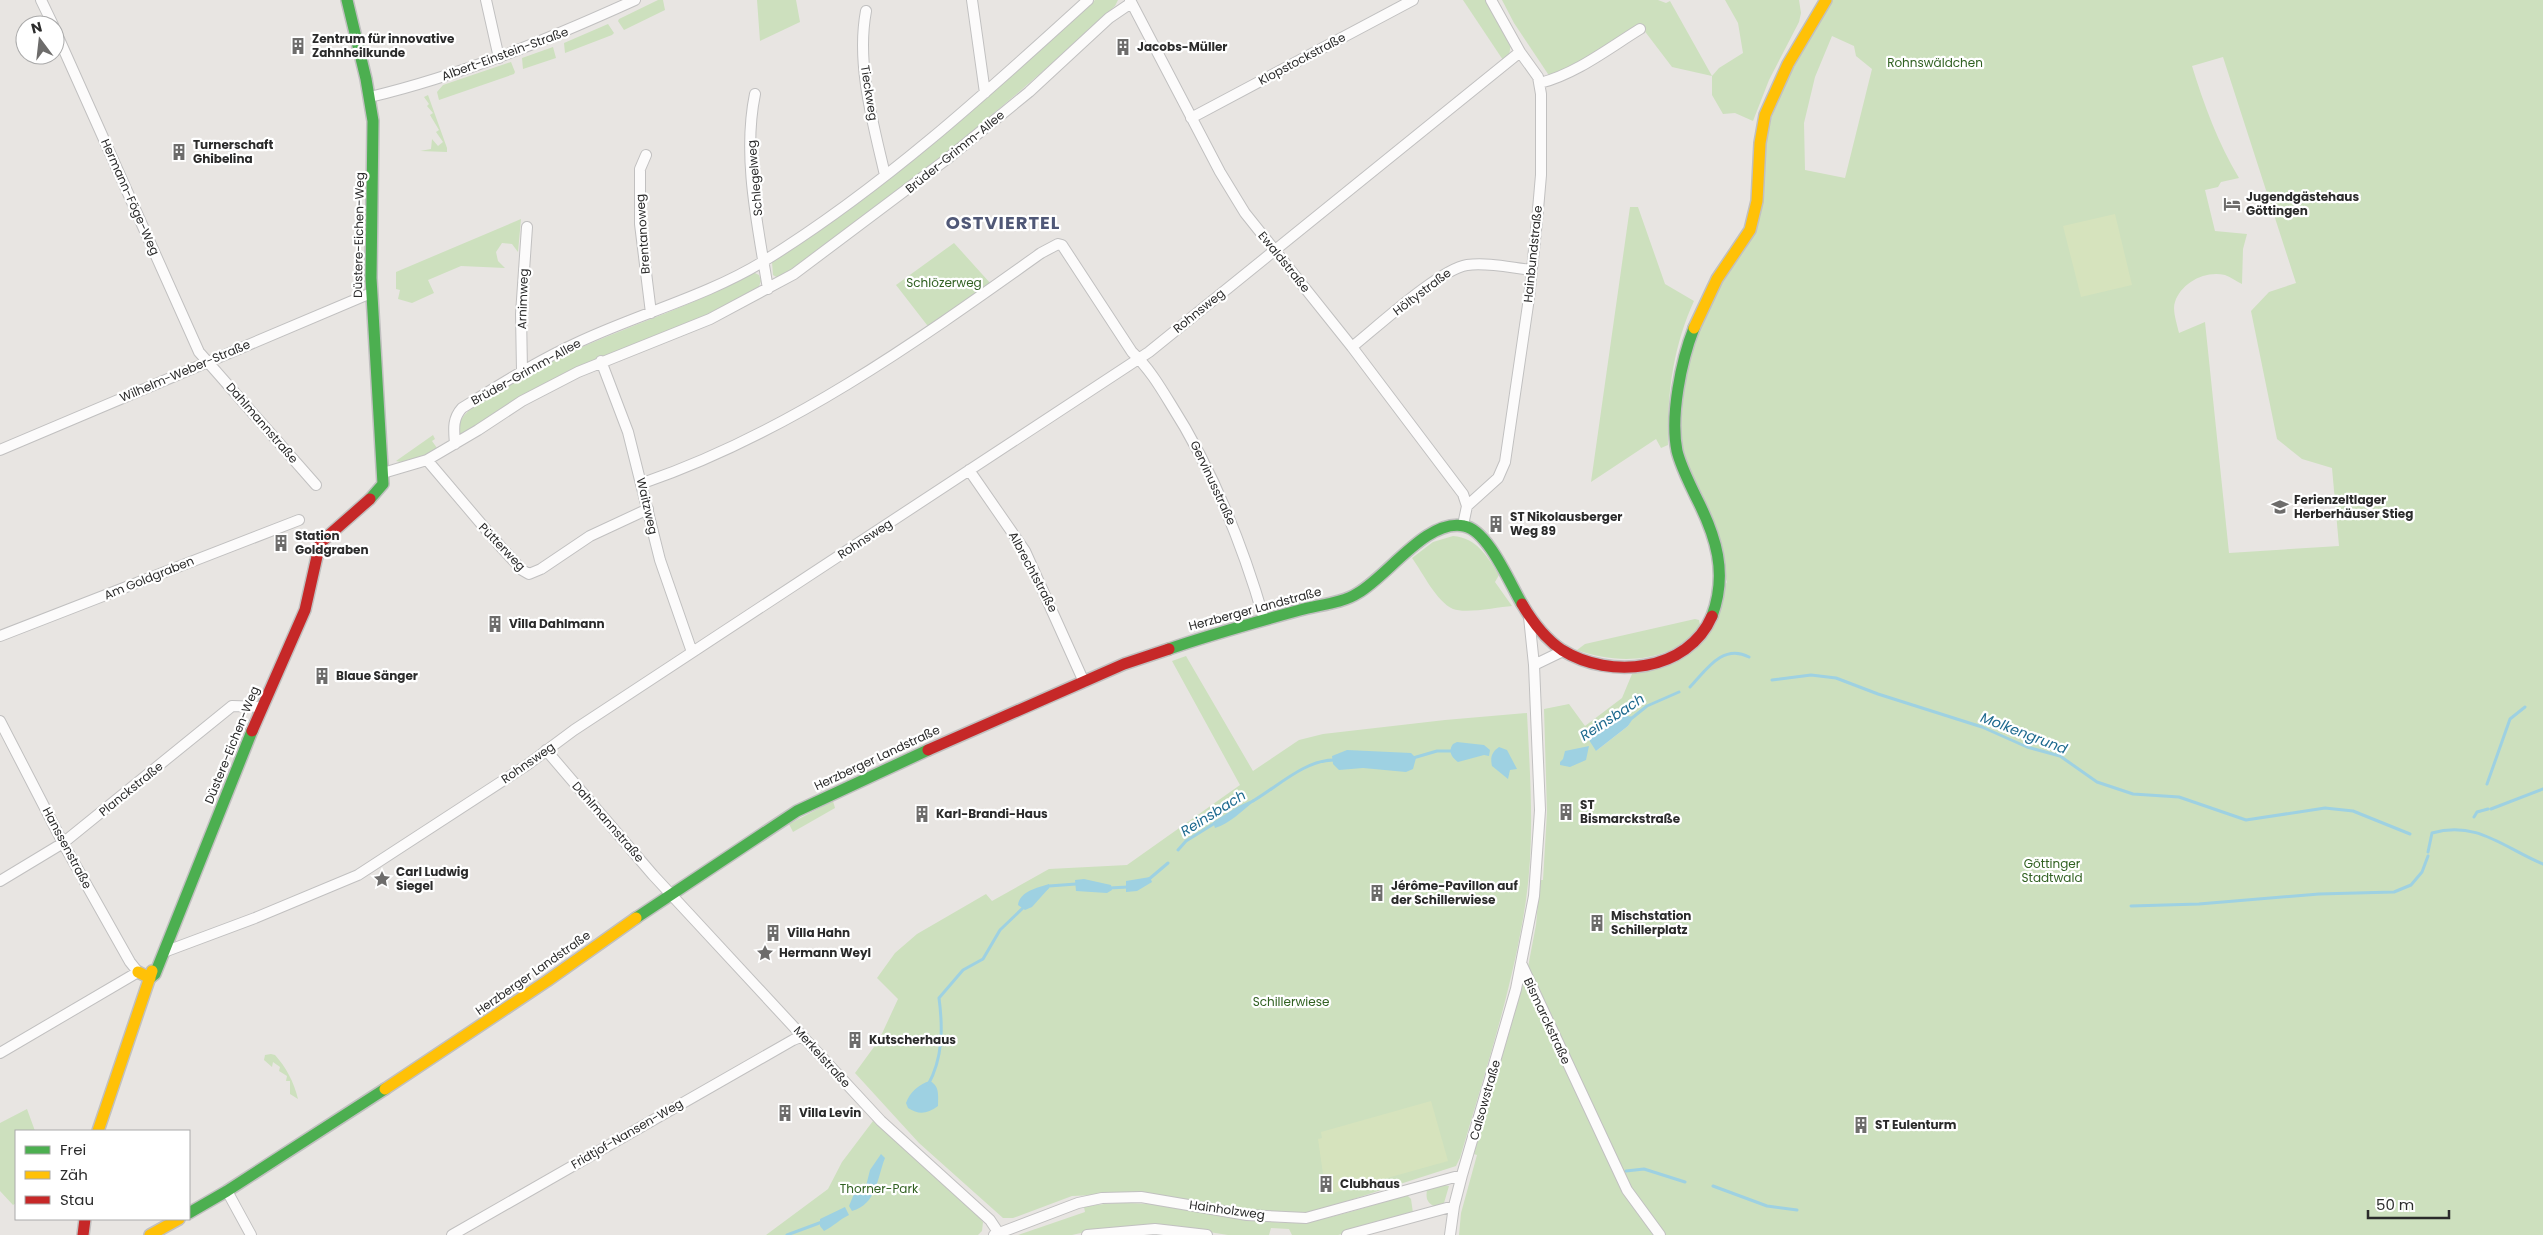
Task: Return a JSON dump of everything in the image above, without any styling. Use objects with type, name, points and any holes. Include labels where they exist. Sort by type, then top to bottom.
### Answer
[{"type":"street","points":[[41,0],[48,15]]},
{"type":"street","name":"Düstere-Eichen-Weg","points":[[98,1130],[107,1098],[150,978],[164,952],[262,707],[305,610],[319,547],[326,536],[379,491],[383,484],[371,293],[374,143],[370,97],[346,0]]},
{"type":"street","points":[[486,0],[500,58]]},
{"type":"street","name":"Albert-Einstein-Straße","points":[[370,97],[414,86],[500,58],[560,35],[615,4],[635,0]]},
{"type":"street","points":[[972,0],[985,93]]},
{"type":"street","name":"Brüder-Grimm-Allee","points":[[455,444],[454,420],[462,408],[522,371],[581,341],[724,283],[764,261],[885,175],[985,93],[1088,0]]},
{"type":"street","name":"Klopstockstraße","points":[[1191,118],[1413,0]]},
{"type":"street","points":[[1491,0],[1540,83],[1550,81],[1588,61],[1640,29]]},
{"type":"street","points":[[1467,506],[1463,525],[1472,528],[1484,540],[1508,575],[1529,616],[1545,636],[1563,651],[1598,665],[1618,667],[1653,663],[1677,655],[1698,640],[1714,612],[1722,580],[1719,552],[1706,514],[1684,471],[1676,442],[1676,395],[1682,361],[1701,306],[1753,224],[1756,210],[1757,165],[1762,128],[1783,71],[1826,0]]},
{"type":"street","name":"Brüder-Grimm-Allee","points":[[383,473],[427,460],[522,401],[601,361],[710,319],[794,274],[948,159],[1030,92],[1109,18],[1131,1]]},
{"type":"street","name":"Ewaldstraße","points":[[1131,1],[1191,118],[1245,213],[1352,346],[1462,494],[1467,506]]},
{"type":"street","name":"Tieckweg","points":[[866,10],[861,34],[875,134],[885,175]]},
{"type":"street","name":"Hermann-Föge-Weg","points":[[65,52],[199,352],[208,362]]},
{"type":"street","name":"Rohnsweg","points":[[164,952],[255,918],[358,875],[527,765],[546,750],[692,652],[1139,358],[1520,52]]},
{"type":"street","name":"Hainbundstraße","points":[[1467,506],[1498,478],[1505,462],[1532,270],[1541,175],[1540,83]]},
{"type":"street","name":"Schlegelweg","points":[[755,94],[751,115],[752,160],[764,261]]},
{"type":"street","name":"Brentanoweg","points":[[646,155],[640,169],[640,224],[651,313]]},
{"type":"street","name":"Arnimweg","points":[[522,371],[521,314],[527,227]]},
{"type":"street","points":[[643,483],[707,458],[842,389],[914,344],[1041,253],[1058,244],[1062,245],[1132,352],[1139,358]]},
{"type":"street","points":[[764,261],[768,289]]},
{"type":"street","name":"Höltystraße","points":[[1352,346],[1433,282],[1457,267],[1477,265],[1532,270]]},
{"type":"street","name":"Wilhelm-Weber-Straße","points":[[0,450],[371,293]]},
{"type":"street","name":"Gervinusstraße","points":[[1139,358],[1180,419],[1208,469],[1240,545],[1264,620]]},
{"type":"street","name":"Waitzweg","points":[[601,361],[628,432],[643,483],[660,560],[692,652]]},
{"type":"street","name":"Dahlmannstraße","points":[[208,362],[316,485]]},
{"type":"street","name":"Pütterweg","points":[[427,460],[500,546],[522,570],[529,574],[541,569],[590,536],[648,509]]},
{"type":"street","name":"Albrechtstraße","points":[[969,470],[1025,551],[1084,682]]},
{"type":"street","name":"Am Goldgraben","points":[[0,636],[299,520]]},
{"type":"street","name":"Herzberger Landstraße","points":[[190,1212],[227,1191],[547,981],[671,893],[781,820],[1006,714],[1171,647],[1356,595],[1375,583],[1410,550],[1437,531],[1450,526],[1463,525]]},
{"type":"street","name":"Bismarckstraße","points":[[1529,616],[1534,664],[1539,832],[1534,896],[1522,965],[1627,1190],[1660,1235]]},
{"type":"street","points":[[1534,664],[1563,651]]},
{"type":"street","name":"Planckstraße","points":[[0,881],[63,843],[232,706],[239,704],[262,707]]},
{"type":"street","name":"Hanssenstraße","points":[[0,722],[63,843],[130,962],[138,972]]},
{"type":"street","name":"Dahlmannstraße","points":[[546,750],[671,893]]},
{"type":"street","name":"Merkelstraße","points":[[671,893],[881,1122],[990,1220],[998,1234]]},
{"type":"street","name":"Calsowstraße","points":[[1450,1235],[1454,1206],[1462,1175],[1504,1036],[1522,965]]},
{"type":"street","points":[[0,1053],[138,972],[150,978]]},
{"type":"street","name":"Fridtjof-Nansen-Weg","points":[[452,1235],[784,1044],[803,1036]]},
{"type":"street","name":"Hainholzweg","points":[[998,1234],[1078,1203],[1102,1198],[1141,1197],[1248,1215],[1306,1218],[1462,1175]]},
{"type":"street","points":[[227,1191],[250,1235]]},
{"type":"street","points":[[1347,1235],[1454,1206]]},
{"type":"street","points":[[83,1235],[85,1220]]},
{"type":"street","points":[[150,1235],[177,1220]]},
{"type":"street","points":[[1087,1235],[1155,1229],[1207,1235]]},
{"type":"green space","points":[[658,0],[663,0],[665,10],[624,30],[618,21],[619,19]]},
{"type":"green space","points":[[757,0],[796,0],[800,22],[760,41]]},
{"type":"green space","points":[[1095,0],[1118,0],[1115,6],[1036,77],[913,179],[785,274],[778,278],[773,275],[772,262],[836,217],[962,120]]},
{"type":"green space","points":[[1463,0],[1487,0],[1511,44],[1509,55],[1503,60]]},
{"type":"green space","points":[[1502,0],[1658,0],[1666,3],[1670,1],[1712,76],[1672,67],[1640,25],[1587,59],[1551,76],[1514,23]]},
{"type":"green space","points":[[1725,0],[1799,0],[1801,13],[1799,22],[1769,80],[1753,121],[1735,113],[1723,114],[1712,95],[1712,76],[1719,68],[1743,53],[1738,23]]},
{"type":"green space","name":"Göttinger Stadtwald","points":[[1833,0],[2543,0],[2543,1235],[1459,1235],[1461,1213],[1477,1155],[1474,1154],[1528,967],[1536,925],[1540,880],[1543,880],[1547,812],[1544,709],[1569,704],[1585,726],[1622,698],[1632,674],[1679,659],[1727,582],[1688,471],[1680,439],[1686,363],[1708,305],[1755,234],[1765,133],[1790,74]],"holes":[[[1832,36],[1854,46],[1856,56],[1872,69],[1845,178],[1805,170],[1804,123],[1815,77]],[[2223,57],[2296,283],[2269,292],[2251,311],[2277,439],[2302,459],[2332,468],[2339,546],[2229,553],[2205,322],[2179,333],[2174,305],[2183,289],[2202,276],[2210,274],[2225,275],[2242,284],[2243,249],[2247,234],[2215,231],[2205,190],[2218,187],[2221,182],[2239,178],[2212,124],[2192,66]],[[1633,717],[1628,726],[1596,751],[1607,725],[1624,718]]]},
{"type":"green space","points":[[608,24],[614,33],[612,35],[565,53],[564,43]]},
{"type":"green space","points":[[553,47],[556,58],[523,69],[522,58]]},
{"type":"green space","points":[[511,62],[514,74],[439,100],[437,92],[443,85]]},
{"type":"green space","points":[[428,95],[447,152],[420,151],[431,149],[432,139],[438,146],[443,142],[436,132],[439,130],[430,115],[433,113],[427,106],[429,104],[424,97]]},
{"type":"green space","points":[[1630,207],[1638,207],[1665,284],[1694,301],[1676,353],[1670,389],[1668,445],[1661,448],[1656,439],[1591,482]]},
{"type":"green space","points":[[2115,214],[2132,285],[2081,297],[2063,226]]},
{"type":"green space","points":[[521,219],[518,252],[512,244],[502,243],[496,252],[498,261],[505,268],[461,266],[428,280],[434,293],[412,303],[398,299],[400,290],[396,289],[396,272]]},
{"type":"green space","name":"Schlözerweg","points":[[954,243],[991,284],[931,326],[927,325],[896,285]]},
{"type":"green space","points":[[753,272],[759,275],[761,281],[758,289],[704,317],[572,370],[463,434],[459,433],[458,425],[464,415],[473,407],[515,380],[588,345],[704,297]]},
{"type":"green space","points":[[433,435],[435,439],[432,441],[437,448],[423,457],[412,461],[396,461]]},
{"type":"green space","points":[[1453,536],[1469,540],[1486,555],[1499,575],[1495,582],[1512,606],[1474,611],[1453,609],[1435,593],[1412,558],[1433,542]]},
{"type":"green space","points":[[1695,619],[1699,620],[1700,625],[1689,638],[1660,654],[1644,658],[1627,659],[1609,658],[1577,650],[1585,644]]},
{"type":"green space","name":"Schillerwiese","points":[[1186,656],[1253,771],[1299,740],[1323,734],[1527,713],[1531,830],[1526,900],[1506,998],[1460,1158],[1456,1166],[1313,1212],[1289,1215],[1141,1193],[1072,1196],[1013,1218],[1003,1218],[919,1143],[855,1073],[879,1040],[898,999],[877,978],[895,953],[917,934],[986,894],[992,901],[1049,869],[1127,865],[1240,785],[1172,661]]},
{"type":"green space","points":[[833,801],[835,808],[793,832],[789,824]]},
{"type":"green space","points":[[265,1055],[275,1055],[286,1070],[298,1099],[290,1094],[290,1081],[286,1081],[287,1076],[279,1071],[280,1067],[273,1062],[272,1067],[264,1060]]},
{"type":"green space","points":[[1431,1101],[1448,1161],[1330,1194],[1328,1188],[1322,1190],[1319,1176],[1323,1174],[1318,1139],[1322,1138],[1321,1132]]},
{"type":"green space","points":[[27,1109],[35,1130],[15,1130],[15,1204],[13,1205],[0,1191],[0,1123]]},
{"type":"green space","name":"Thorner-Park","points":[[873,1121],[976,1213],[983,1222],[982,1231],[978,1235],[766,1235],[828,1189],[842,1162]]},
{"type":"green space","points":[[1444,1185],[1449,1186],[1444,1203],[1434,1206],[1429,1203],[1427,1189]]},
{"type":"green space","points":[[1407,1195],[1411,1199],[1413,1213],[1338,1235],[1292,1235],[1289,1229],[1271,1228],[1269,1235],[1228,1235],[1190,1229],[1094,1230],[1072,1235],[1018,1235],[1085,1212],[1084,1207],[1108,1204],[1132,1203],[1155,1205],[1249,1219],[1290,1222],[1324,1218]]},
{"type":"water","points":[[1621,715],[1634,717],[1628,726],[1596,751],[1589,740],[1595,733]]},
{"type":"water","points":[[1457,742],[1484,745],[1490,750],[1489,756],[1484,755],[1458,762],[1452,756],[1451,751],[1453,744]]},
{"type":"water","points":[[1589,746],[1586,760],[1570,767],[1560,765],[1565,751]]},
{"type":"water","points":[[1499,747],[1507,750],[1517,769],[1510,770],[1508,779],[1492,766],[1492,755]]},
{"type":"water","points":[[1347,750],[1411,753],[1416,758],[1413,769],[1406,772],[1363,768],[1339,770],[1333,764],[1332,756]]},
{"type":"water","points":[[1254,799],[1255,801],[1231,820],[1215,828],[1213,822]]},
{"type":"water","points":[[1150,877],[1152,882],[1137,891],[1126,892],[1126,881]]},
{"type":"water","points":[[1084,879],[1111,885],[1112,890],[1107,893],[1076,891],[1075,880]]},
{"type":"water","points":[[1049,884],[1049,888],[1032,907],[1025,910],[1018,905],[1019,900],[1026,893]]},
{"type":"water","points":[[930,1081],[937,1088],[938,1106],[923,1113],[908,1108],[906,1103],[912,1092],[922,1084]]},
{"type":"water","points":[[881,1154],[885,1158],[875,1189],[867,1203],[852,1211],[849,1206],[854,1194],[866,1186],[870,1170]]},
{"type":"water","points":[[845,1207],[849,1215],[824,1231],[820,1226],[820,1219]]},
{"type":"waterway","name":"Reinsbach","points":[[1690,687],[1709,666],[1723,656],[1731,653],[1749,657]]},
{"type":"waterway","name":"Molkengrund","points":[[1772,680],[1811,675],[1836,678],[1878,694],[1982,727],[2027,747],[2060,756],[2097,782],[2133,794],[2179,797],[2246,820],[2325,808],[2353,811],[2410,834]]},
{"type":"waterway","name":"Reinsbach","points":[[1632,718],[1647,706],[1679,692]]},
{"type":"waterway","points":[[2487,784],[2510,719],[2525,707]]},
{"type":"waterway","name":"Reinsbach","points":[[1413,758],[1437,751],[1453,751]]},
{"type":"waterway","name":"Reinsbach","points":[[1253,801],[1303,769],[1313,764],[1335,760]]},
{"type":"waterway","name":"Molkengrund","points":[[2491,809],[2543,789]]},
{"type":"waterway","name":"Molkengrund","points":[[2474,817],[2477,812],[2488,809]]},
{"type":"waterway","name":"Reinsbach","points":[[1178,850],[1186,841],[1215,823]]},
{"type":"waterway","points":[[2428,852],[2432,833],[2463,830],[2490,838],[2543,864]]},
{"type":"waterway","points":[[2131,906],[2199,904],[2319,894],[2394,892],[2411,885],[2422,872],[2428,856]]},
{"type":"waterway","name":"Reinsbach","points":[[1148,880],[1168,863]]},
{"type":"waterway","name":"Reinsbach","points":[[1046,889],[1049,886],[1076,884]]},
{"type":"waterway","name":"Reinsbach","points":[[1109,888],[1128,887]]},
{"type":"waterway","name":"Reinsbach","points":[[928,1085],[937,1064],[941,1043],[939,998],[963,970],[983,959],[1000,930],[1024,907]]},
{"type":"waterway","points":[[1626,1171],[1644,1169],[1685,1182]]},
{"type":"waterway","points":[[1713,1186],[1767,1206],[1797,1210]]},
{"type":"waterway","name":"Reinsbach","points":[[787,1235],[822,1222]]},
{"type":"traffic: fast","points":[[347,0],[366,79],[373,121],[371,278],[383,484],[370,499]]},
{"type":"traffic: fast","points":[[1694,328],[1685,356],[1678,389],[1675,437],[1677,451],[1685,474],[1709,526],[1718,555],[1719,585],[1712,616]]},
{"type":"traffic: fast","points":[[1169,649],[1234,628],[1352,596],[1370,585],[1422,539],[1450,526],[1464,526],[1482,537],[1498,559],[1522,604]]},
{"type":"traffic: fast","points":[[150,978],[155,974],[252,731]]},
{"type":"traffic: fast","points":[[636,918],[797,811],[928,750]]},
{"type":"traffic: fast","points":[[190,1212],[227,1191],[385,1089]]},
{"type":"traffic: slow","points":[[1694,328],[1717,279],[1750,230],[1757,201],[1760,143],[1765,115],[1788,64],[1826,0]]},
{"type":"traffic: slow","points":[[385,1089],[547,981],[636,918]]},
{"type":"traffic: slow","points":[[98,1130],[152,971]]},
{"type":"traffic: slow","points":[[138,972],[150,978]]},
{"type":"traffic: slow","points":[[150,1235],[177,1220]]},
{"type":"traffic: jam","points":[[252,731],[305,610],[320,543],[370,499]]},
{"type":"traffic: jam","points":[[1522,604],[1539,629],[1562,650],[1581,659],[1602,665],[1624,667],[1646,665],[1667,659],[1685,649],[1701,635],[1712,616]]},
{"type":"traffic: jam","points":[[928,750],[1124,664],[1169,649]]},
{"type":"traffic: jam","points":[[83,1235],[85,1220]]},
{"type":"place","name":"Zentrum für innovative Zahnheilkunde","points":[[298,46]]},
{"type":"place","name":"Jacobs-Müller","points":[[1123,47]]},
{"type":"place","name":"Turnerschaft Ghibelina","points":[[179,152]]},
{"type":"place","name":"Jugendgästehaus Göttingen","points":[[2232,204]]},
{"type":"place","name":"Ferienzeltlager Herberhäuser Stieg","points":[[2280,507]]},
{"type":"place","name":"ST Nikolausberger Weg 89","points":[[1496,524]]},
{"type":"place","name":"Station Goldgraben","points":[[281,543]]},
{"type":"place","name":"Villa Dahlmann","points":[[495,624]]},
{"type":"place","name":"Blaue Sänger","points":[[322,676]]},
{"type":"place","name":"ST Bismarckstraße","points":[[1566,812]]},
{"type":"place","name":"Karl-Brandi-Haus","points":[[922,814]]},
{"type":"place","name":"Carl Ludwig Siegel","points":[[382,879]]},
{"type":"place","name":"Jérôme-Pavillon auf der Schillerwiese","points":[[1377,893]]},
{"type":"place","name":"Mischstation Schillerplatz","points":[[1597,923]]},
{"type":"place","name":"Villa Hahn","points":[[773,933]]},
{"type":"place","name":"Hermann Weyl","points":[[765,953]]},
{"type":"place","name":"Kutscherhaus","points":[[855,1040]]},
{"type":"place","name":"Villa Levin","points":[[785,1113]]},
{"type":"place","name":"ST Eulenturm","points":[[1861,1125]]},
{"type":"place","name":"Clubhaus","points":[[1326,1184]]},
{"type":"district","name":"OSTVIERTEL","points":[[1003,223]]},
{"type":"park label","name":"Rohnswäldchen","points":[[1935,63]]}]
